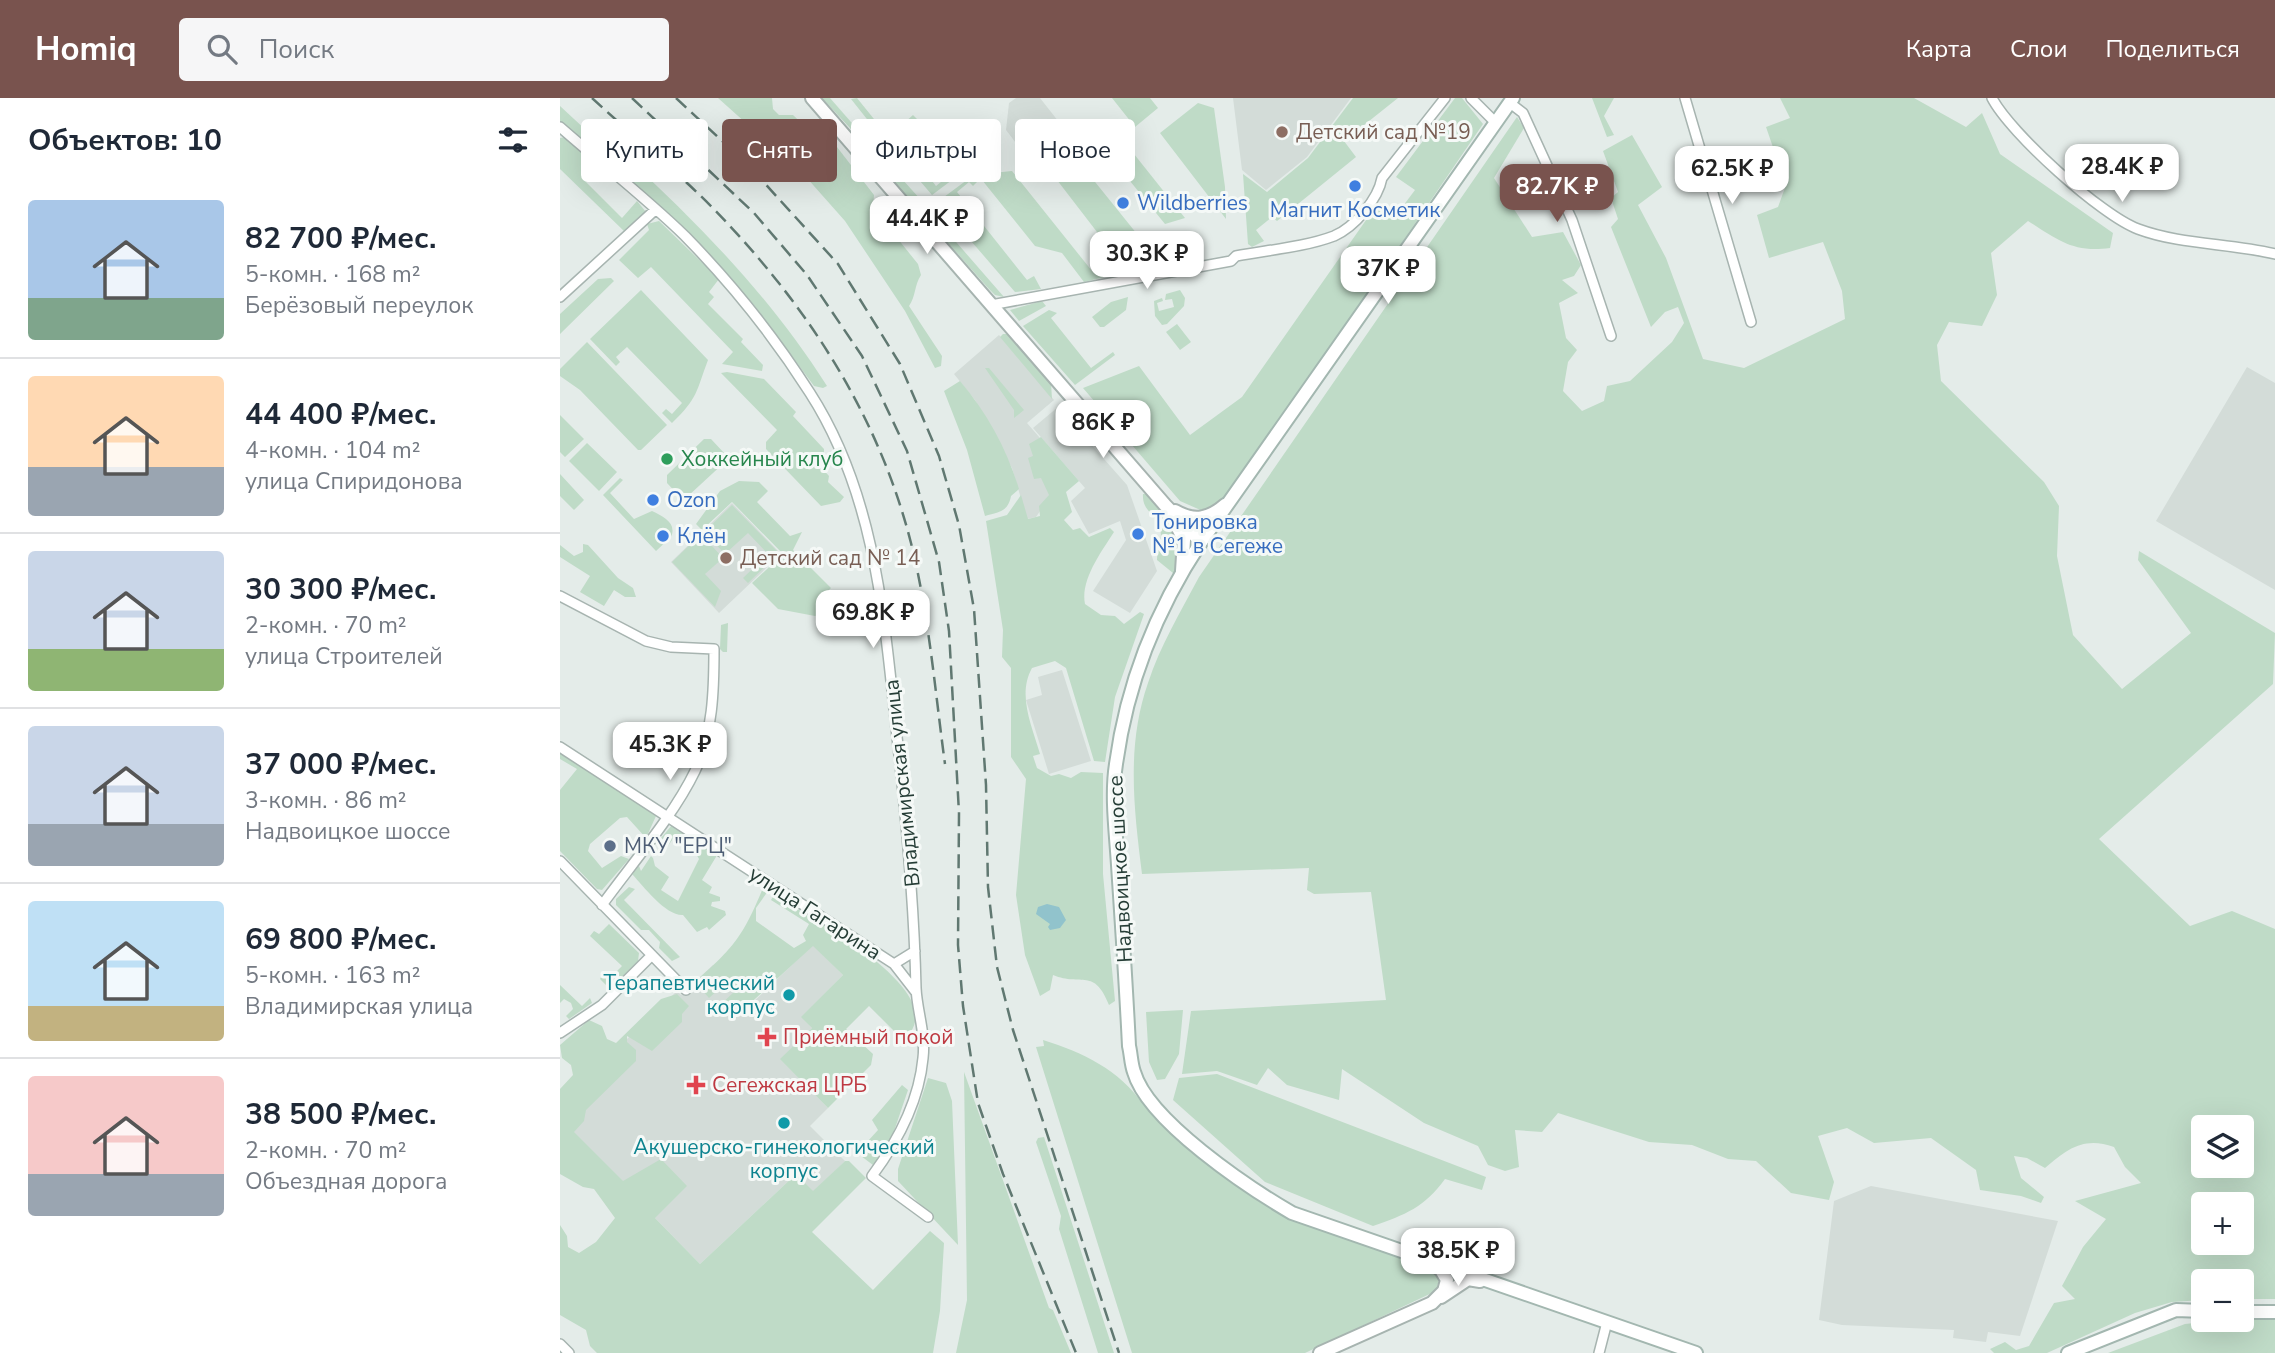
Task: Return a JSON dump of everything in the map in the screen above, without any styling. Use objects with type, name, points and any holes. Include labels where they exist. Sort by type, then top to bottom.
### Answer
[{"type":"main road","points":[[811,98],[1165,505],[1201,542]]},
{"type":"main road","name":"Надвоицкое шоссе","points":[[1511,101],[1201,542],[1182,571],[1147,642],[1129,694],[1115,766],[1118,855],[1134,1073],[1145,1095],[1184,1136],[1244,1185],[1292,1213],[1696,1353]]},
{"type":"main road","points":[[1165,505],[1180,514],[1198,519],[1217,512],[1235,495]]},
{"type":"main road","points":[[1165,505],[1184,540],[1182,571]]},
{"type":"main road","points":[[1430,1261],[1441,1270],[1447,1280],[1444,1291],[1432,1303]]},
{"type":"main road","points":[[1320,1353],[1432,1303],[1468,1279],[1498,1284]]},
{"type":"main road","points":[[2068,1353],[2176,1310],[2191,1311]]},
{"type":"main road","points":[[2254,1312],[2275,1312]]},
{"type":"street","points":[[991,305],[1231,261],[1236,256],[1335,235],[1380,191],[1382,178],[1445,98]]},
{"type":"street","points":[[1471,98],[1496,123]]},
{"type":"street","points":[[1685,98],[1751,322]]},
{"type":"street","points":[[1992,98],[2002,116],[2024,141],[2128,225],[2161,236],[2229,244],[2275,254]]},
{"type":"street","points":[[1511,101],[1523,113],[1572,220],[1611,335]]},
{"type":"street","name":"Владимирская улица","points":[[560,127],[655,210],[714,267],[811,395],[860,497],[885,620],[913,890],[916,992],[923,1039],[923,1059],[907,1120],[892,1149],[872,1176],[928,1217]]},
{"type":"street","points":[[560,297],[655,210]]},
{"type":"street","points":[[560,596],[646,641],[714,649],[714,695],[707,735],[695,772],[602,905]]},
{"type":"street","name":"улица Гагарина","points":[[560,747],[894,964],[916,992]]},
{"type":"street","points":[[560,861],[686,990]]},
{"type":"street","name":"улица Гагарина","points":[[894,964],[915,951]]},
{"type":"street","points":[[560,1033],[602,1004],[652,955]]},
{"type":"street","points":[[1599,1353],[1607,1322]]},
{"type":"street","points":[[560,1344],[569,1353]]},
{"type":"shaded area","points":[[1016,98],[1040,98],[1057,119],[1015,119],[1015,142],[1006,130],[1009,103]]},
{"type":"shaded area","name":"Детский сад №19","points":[[1233,98],[1351,98],[1307,157],[1266,190],[1242,170]]},
{"type":"shaded area","points":[[999,335],[1054,400],[1027,423],[1040,438],[1031,445],[1051,495],[1036,517],[1027,519],[1012,468],[975,400],[954,374]]},
{"type":"shaded area","points":[[2247,367],[2275,383],[2275,590],[2156,521]]},
{"type":"shaded area","points":[[1058,407],[1127,485],[1157,571],[1130,613],[1093,591],[1126,540],[1120,521],[1089,534],[1071,501],[1085,488],[1033,428]]},
{"type":"shaded area","name":"Детский сад № 14","points":[[732,503],[781,554],[719,613],[671,562]]},
{"type":"shaded area","points":[[1062,670],[1091,761],[1049,774],[1026,700],[1042,695],[1038,677]]},
{"type":"shaded area","name":"Сегежская ЦРБ","points":[[813,945],[843,975],[802,1017],[812,1028],[781,1059],[828,1108],[810,1126],[845,1161],[813,1192],[796,1174],[700,1264],[655,1218],[612,1187],[560,1121],[603,1062],[677,991],[681,995],[713,965],[750,1005]]},
{"type":"shaded area","points":[[1871,1186],[2058,1221],[2020,1336],[1988,1332],[1986,1342],[1953,1338],[1954,1330],[1842,1325],[1819,1320],[1834,1201]]},
{"type":"green space","points":[[718,98],[772,98],[773,109],[779,115],[793,115],[797,119],[741,119]]},
{"type":"green space","points":[[822,98],[830,98],[851,122],[851,129]]},
{"type":"green space","points":[[857,98],[874,119],[867,119],[851,99]]},
{"type":"green space","points":[[1112,98],[1150,98],[1158,108],[1135,127],[1135,119],[1129,119]]},
{"type":"green space","points":[[1353,98],[1398,98],[1344,141],[1356,157],[1277,221],[1272,217],[1256,230],[1264,241],[1252,247],[1248,244],[1243,174],[1267,192],[1308,158]]},
{"type":"green space","points":[[1455,98],[1462,98],[1483,124],[1233,490],[1216,507],[1205,512],[1180,501],[1083,388],[1139,366],[1190,435],[1242,397],[1378,203],[1397,214],[1415,190],[1396,177]]},
{"type":"green space","points":[[1592,98],[1614,98],[1604,116],[1614,135],[1607,137]]},
{"type":"green space","points":[[1780,98],[1914,98],[1966,127],[1982,113],[2000,154],[2113,233],[2110,248],[2086,249],[2066,244],[2028,221],[1991,253],[1997,295],[1982,326],[1949,322],[1937,345],[1941,381],[2044,482],[2059,506],[2057,556],[2073,635],[2122,689],[2191,633],[2138,560],[2139,551],[2275,633],[2273,684],[2099,839],[2190,926],[2232,911],[2275,929],[2275,1299],[2254,1299],[2254,1269],[2191,1269],[2191,1301],[2172,1302],[2135,1313],[2047,1353],[1994,1353],[1990,1349],[2005,1342],[2016,1350],[2029,1346],[2054,1303],[2075,1299],[2062,1286],[2083,1247],[2106,1219],[2075,1201],[2141,1183],[2125,1167],[2114,1147],[2103,1144],[2076,1146],[2045,1168],[2027,1158],[2014,1156],[2021,1178],[2044,1197],[2041,1203],[2021,1196],[1980,1190],[1976,1170],[1931,1138],[1874,1143],[1847,1128],[1818,1136],[1834,1182],[1829,1200],[1791,1193],[1756,1161],[1728,1159],[1692,1145],[1649,1142],[1558,1113],[1542,1132],[1515,1130],[1519,1167],[1505,1171],[1488,1165],[1478,1146],[1424,1123],[1342,1069],[1339,1100],[1287,1085],[1268,1068],[1257,1085],[1217,1071],[1182,1074],[1191,1011],[1386,1000],[1371,892],[1314,894],[1307,890],[1309,868],[1142,874],[1134,778],[1134,754],[1141,707],[1158,656],[1199,577],[1517,117],[1524,128],[1494,178],[1532,237],[1563,232],[1581,265],[1574,276],[1562,280],[1578,293],[1559,303],[1566,338],[1577,350],[1568,362],[1563,391],[1582,411],[1604,401],[1607,386],[1630,381],[1672,342],[1684,323],[1678,307],[1665,312],[1651,327],[1611,227],[1618,219],[1611,198],[1618,192],[1603,151],[1632,135],[1662,187],[1638,205],[1666,258],[1703,359],[1744,368],[1845,319],[1842,291],[1823,242],[1769,258],[1757,215],[1778,207],[1786,185],[1766,127],[1790,118]]},
{"type":"green space","points":[[1198,103],[1214,108],[1225,187],[1226,219],[1160,133]]},
{"type":"green space","points":[[560,106],[581,125],[581,140],[560,121]]},
{"type":"green space","points":[[565,137],[581,151],[581,182],[586,182],[622,218],[637,201],[646,212],[625,232],[560,169],[560,138]]},
{"type":"green space","points":[[837,147],[851,165],[851,182],[864,182],[874,195],[873,208],[918,264],[921,275],[909,306],[942,356],[941,366],[935,368],[905,311],[845,221],[810,182],[837,182]]},
{"type":"green space","points":[[1135,155],[1185,218],[1165,224],[1131,182],[1135,182]]},
{"type":"green space","points":[[1012,171],[1015,182],[1021,182],[1092,271],[1107,260],[1121,273],[1084,282],[1062,253],[1035,246],[984,182],[1001,182],[1001,172]]},
{"type":"green space","points":[[628,182],[652,182],[709,238],[783,323],[827,386],[814,386],[754,305],[699,245]]},
{"type":"green space","points":[[894,182],[905,182],[921,200],[916,205]]},
{"type":"green space","points":[[921,182],[933,182],[936,186],[941,182],[949,182],[932,195]]},
{"type":"green space","points":[[964,182],[969,182],[957,192],[1027,280],[1034,276],[1041,289],[1015,292],[940,205],[944,197]]},
{"type":"green space","points":[[1059,182],[1095,182],[1162,265],[1127,271]]},
{"type":"green space","points":[[925,212],[930,212],[1004,297],[995,295],[989,289],[924,216]]},
{"type":"green space","points":[[659,221],[719,279],[709,292],[714,297],[708,304],[743,339],[741,342],[763,365],[762,371],[722,364],[733,352],[651,267],[638,278],[619,260],[649,230],[647,224]]},
{"type":"green space","points":[[611,278],[614,281],[560,334],[560,314],[598,279]]},
{"type":"green space","points":[[641,290],[708,360],[692,401],[672,423],[662,413],[666,409],[672,414],[682,403],[627,347],[616,357],[620,362],[616,366],[590,339]]},
{"type":"green space","points":[[1180,290],[1185,298],[1184,306],[1167,324],[1162,325],[1155,316],[1154,301],[1162,298],[1163,301],[1157,303],[1159,311],[1174,307],[1172,299],[1165,300],[1166,294]]},
{"type":"green space","points":[[1128,297],[1126,310],[1104,327],[1100,327],[1092,317],[1111,302]]},
{"type":"green space","points":[[1042,301],[1046,306],[1019,321],[1010,310]]},
{"type":"green space","points":[[1049,310],[1057,313],[1051,318],[1091,368],[1113,352],[1115,355],[1075,385],[1023,326]]},
{"type":"green space","points":[[1177,324],[1191,342],[1180,350],[1166,332]]},
{"type":"green space","points":[[1008,334],[1051,383],[1052,399],[1000,337]]},
{"type":"green space","points":[[587,342],[667,425],[641,450],[638,450],[580,390],[560,376],[560,369]]},
{"type":"green space","points":[[985,368],[989,368],[1024,410],[1014,418],[1014,410]]},
{"type":"green space","points":[[721,373],[764,379],[796,412],[793,416],[824,449],[824,458],[818,464],[829,476],[828,482],[844,497],[840,502],[821,506],[766,449],[766,442],[777,430]]},
{"type":"green space","points":[[960,381],[995,432],[1019,489],[1011,496],[1005,508],[985,516],[967,450],[944,391]]},
{"type":"green space","points":[[560,415],[584,439],[565,457],[560,452]]},
{"type":"green space","points":[[1041,437],[1079,481],[1066,492],[1072,512],[1064,520],[1073,530],[1080,528],[1089,537],[1110,528],[1114,532],[1089,576],[1084,595],[1085,604],[1101,615],[1115,616],[1124,624],[1140,612],[1144,614],[1115,697],[1105,762],[1094,761],[1066,668],[1055,661],[1032,668],[1026,689],[1027,711],[1040,754],[1033,756],[1037,768],[1051,776],[1059,774],[1071,778],[1081,772],[1103,773],[1103,874],[1115,1001],[1109,1005],[1098,986],[1092,982],[1053,975],[1050,990],[1040,996],[1025,955],[1016,895],[1026,779],[1011,757],[1011,668],[1002,657],[1003,630],[986,521],[1007,515],[1021,495],[1028,519],[1040,516],[1039,506],[1049,495],[1041,478],[1034,479],[1028,458],[1033,456],[1029,444]]},
{"type":"green space","points":[[704,439],[711,439],[725,454],[726,461],[687,497],[680,497],[667,483],[667,475]]},
{"type":"green space","points":[[587,443],[617,472],[599,491],[569,461]]},
{"type":"green space","points":[[560,474],[584,500],[574,510],[560,496]]},
{"type":"green space","points":[[620,478],[623,480],[610,493],[634,519],[652,511],[671,524],[671,537],[656,551],[603,495]]},
{"type":"green space","points":[[739,481],[759,482],[768,491],[757,502],[790,536],[802,532],[793,550],[831,588],[823,596],[837,610],[815,616],[778,609],[752,583],[783,554],[732,502],[702,530],[696,524],[720,491]]},
{"type":"green space","points":[[1143,494],[1148,494],[1158,504],[1175,528],[1178,557],[1177,571],[1173,573],[1157,560],[1160,528],[1146,507]]},
{"type":"green space","points":[[732,505],[779,553],[748,583],[743,578],[768,554],[748,533],[725,554],[704,532]]},
{"type":"green space","points":[[701,534],[723,558],[705,574],[721,591],[715,607],[672,562]]},
{"type":"green space","points":[[583,544],[588,545],[618,578],[633,588],[636,597],[625,597],[614,590],[604,606],[580,592],[590,576],[560,557],[560,545],[574,556],[583,552]]},
{"type":"green space","points":[[728,623],[727,652],[723,652],[720,649],[721,625]]},
{"type":"green space","points":[[560,750],[656,816],[646,838],[627,817],[620,818],[590,844],[588,851],[602,868],[621,856],[629,859],[602,890],[597,889],[560,851],[560,790],[577,769],[560,759]]},
{"type":"green space","points":[[672,825],[719,852],[702,880],[712,887],[709,893],[720,897],[720,901],[712,902],[711,906],[725,911],[726,915],[709,930],[707,927],[697,932],[683,915],[670,911],[656,900],[632,874],[639,866],[641,871],[651,856],[655,866],[669,877],[661,890],[678,901],[699,859],[694,850],[674,837],[664,852],[660,850],[664,840],[661,838]]},
{"type":"green space","points":[[629,887],[635,889],[624,900],[680,957],[672,961],[659,948],[660,942],[649,930],[641,930],[616,905],[616,899]]},
{"type":"green space","points":[[763,888],[768,891],[756,908],[756,921],[794,948],[806,941],[803,935],[809,924],[771,900],[774,895],[840,935],[891,974],[908,994],[915,1014],[910,1033],[897,1034],[869,1006],[846,1029],[873,1054],[871,1065],[828,1108],[780,1059],[812,1028],[801,1017],[843,975],[813,946],[733,1019],[718,1007],[736,990],[728,981],[709,998],[695,982],[736,940]]},
{"type":"green space","points":[[609,924],[639,953],[638,961],[610,989],[600,979],[603,974],[609,979],[622,966],[590,936],[594,931],[599,934]]},
{"type":"green space","points":[[560,985],[582,1006],[590,998],[592,1003],[569,1019],[566,1016],[573,1009],[571,1003],[564,999],[560,1003]]},
{"type":"green space","points":[[677,994],[689,1006],[682,1014],[682,1022],[652,1051],[627,1036],[627,1042],[636,1050],[636,1061],[586,1110],[584,1121],[574,1132],[623,1181],[661,1159],[687,1186],[655,1218],[700,1264],[796,1174],[813,1191],[845,1161],[849,1161],[866,1178],[812,1232],[873,1290],[930,1231],[944,1243],[940,1311],[933,1353],[597,1353],[590,1346],[586,1330],[560,1315],[560,1225],[567,1236],[568,1247],[579,1253],[596,1242],[615,1218],[594,1189],[583,1187],[560,1174],[560,1089],[573,1075],[571,1065],[562,1058],[560,1045],[589,1020],[602,1026],[607,1039],[616,1043],[661,999]]},
{"type":"green space","points":[[1183,1010],[1179,1054],[1165,1079],[1157,1080],[1149,1062],[1146,1012]]},
{"type":"green space","points":[[1043,1040],[1086,1057],[1111,1072],[1134,1092],[1144,1105],[1231,1180],[1279,1214],[1430,1267],[1439,1280],[1436,1291],[1305,1353],[1132,1353],[1036,1047],[1044,1046]]},
{"type":"green space","points":[[964,1072],[1049,1308],[1053,1310],[1071,1353],[956,1353],[967,1300]]},
{"type":"green space","points":[[1217,1074],[1486,1177],[1482,1190],[1445,1179],[1430,1197],[1413,1209],[1373,1226],[1265,1182],[1173,1100],[1179,1078]]},
{"type":"green space","points":[[928,1078],[946,1083],[952,1101],[958,1245],[898,1181],[898,1169]]},
{"type":"green space","points":[[902,1085],[908,1090],[890,1143],[873,1165],[857,1153],[878,1130],[872,1120]]},
{"type":"green space","points":[[1044,1137],[1114,1353],[1098,1353],[1059,1229],[1061,1216],[1036,1142],[1038,1138]]},
{"type":"green space","points":[[1421,1232],[1468,1246],[1473,1257],[1461,1265],[1413,1249],[1410,1240]]},
{"type":"green space","points":[[2254,1318],[2275,1319],[2275,1353],[2108,1353],[2191,1323],[2191,1332],[2254,1332]]},
{"type":"water","points":[[1047,904],[1059,907],[1066,920],[1060,928],[1050,930],[1050,924],[1036,914],[1038,907]]},
{"type":"railway","points":[[592,98],[696,191],[759,259],[816,333],[862,413],[898,498],[911,543],[927,625],[945,764]]},
{"type":"railway","points":[[632,98],[754,213],[807,275],[862,356],[907,451],[939,562],[949,631],[959,813],[958,945],[963,1006],[978,1103],[1003,1174],[1076,1353]]},
{"type":"railway","points":[[676,98],[749,166],[838,264],[900,364],[939,456],[959,525],[974,609],[986,785],[988,887],[997,967],[1013,1030],[1119,1353]]},
{"type":"place","name":"Детский сад №19","points":[[1282,132]]},
{"type":"place","name":"Магнит Косметик","points":[[1355,186]]},
{"type":"place","name":"Wildberries","points":[[1123,203]]},
{"type":"place","name":"Хоккейный клуб","points":[[667,459]]},
{"type":"place","name":"Ozon","points":[[653,500]]},
{"type":"place","name":"Тонировка №1 в Сегеже","points":[[1138,534]]},
{"type":"place","name":"Клён","points":[[663,536]]},
{"type":"place","name":"Детский сад № 14","points":[[726,558]]},
{"type":"place","name":"МКУ \"ЕРЦ\"","points":[[610,846]]},
{"type":"place","name":"Терапевтический корпус","points":[[789,995]]},
{"type":"place","name":"Приёмный покой","points":[[767,1037]]},
{"type":"place","name":"Сегежская ЦРБ","points":[[696,1085]]},
{"type":"place","name":"Акушерско-гинекологический корпус","points":[[784,1123]]}]
